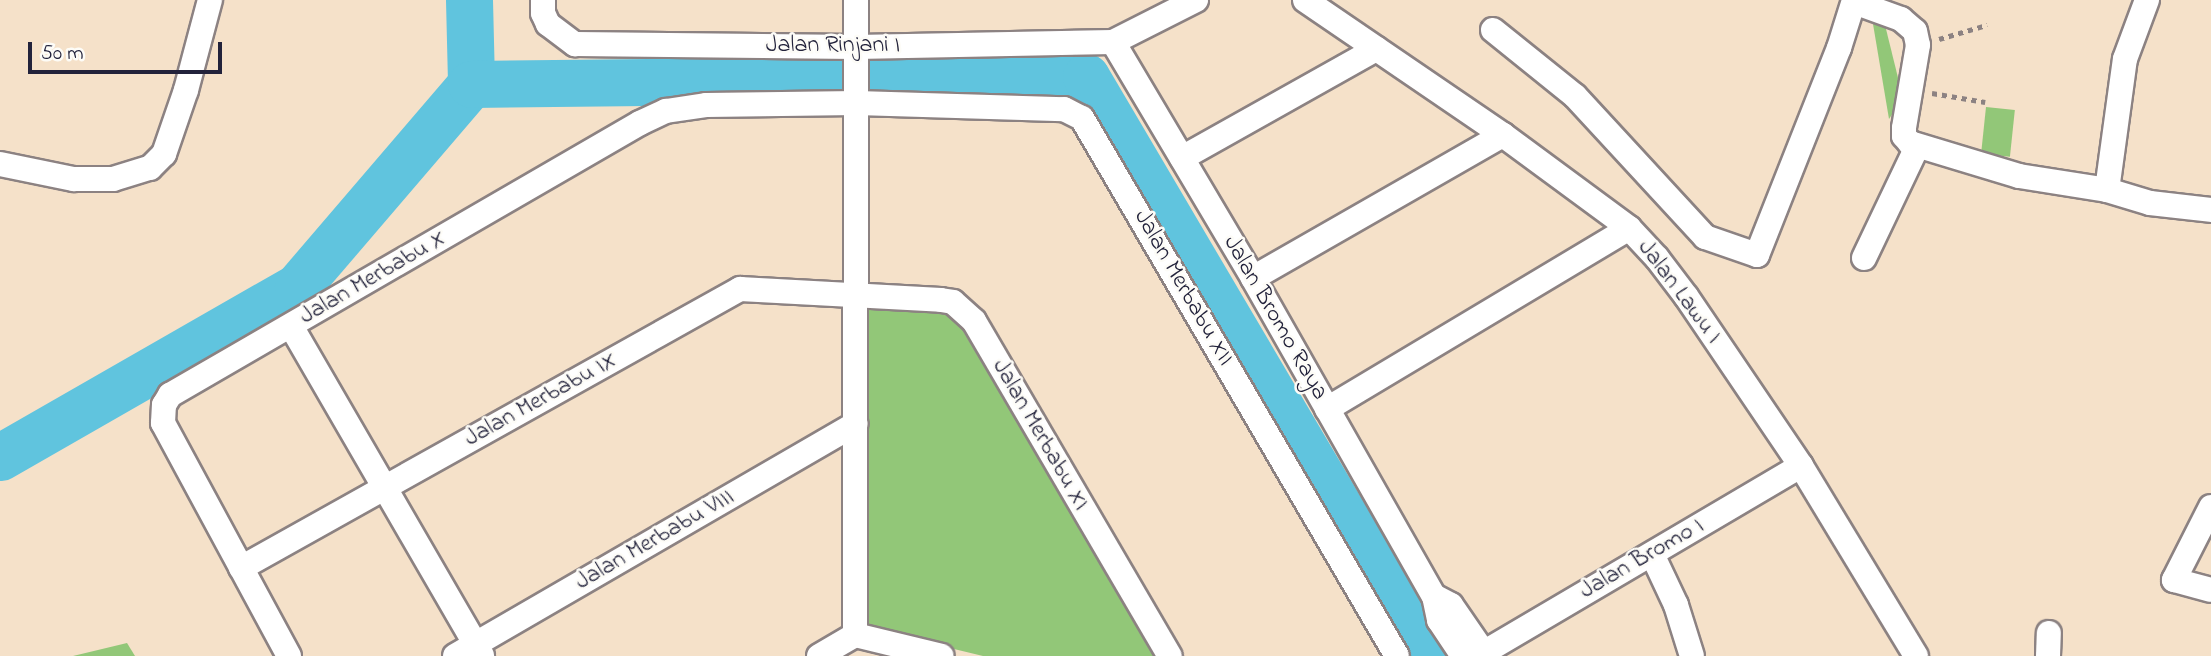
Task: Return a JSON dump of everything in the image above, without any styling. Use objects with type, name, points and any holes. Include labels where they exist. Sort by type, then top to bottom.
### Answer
[{"type":"street","points":[[0,164],[74,179],[113,178],[150,168],[164,154],[186,90],[210,0]]},
{"type":"street","name":"Jalan Rinjani I","points":[[543,0],[544,18],[557,33],[580,44],[857,54],[1113,42]]},
{"type":"street","points":[[855,635],[856,0]]},
{"type":"street","points":[[1113,42],[1196,0]]},
{"type":"street","name":"Jalan Lawu I","points":[[1305,0],[1503,135],[1629,228],[1686,296],[1801,466],[1916,656]]},
{"type":"street","points":[[2107,190],[2124,59],[2147,0]]},
{"type":"street","points":[[1493,30],[1575,96],[1705,237],[1757,256],[1839,48],[1854,1],[1913,26],[1918,45],[1904,136],[1917,146],[2019,176],[2107,190],[2150,202],[2211,210]]},
{"type":"street","name":"Jalan Bromo Raya","points":[[1113,42],[1253,278],[1434,596],[1451,605],[1477,655]]},
{"type":"street","points":[[1182,158],[1376,49]]},
{"type":"street","name":"Jalan Merbabu X","points":[[289,656],[163,423],[164,405],[180,388],[640,123],[666,111],[857,97]]},
{"type":"street","name":"Jalan Merbabu XII","points":[[857,97],[1064,109],[1082,118],[1397,656]]},
{"type":"street","points":[[1253,278],[1503,135]]},
{"type":"street","points":[[1864,258],[1917,146]]},
{"type":"street","points":[[1326,409],[1629,228]]},
{"type":"street","name":"Jalan Merbabu IX","points":[[241,568],[733,293],[748,289],[856,294]]},
{"type":"street","name":"Jalan Merbabu XI","points":[[856,294],[941,299],[953,302],[974,321],[1170,656]]},
{"type":"street","points":[[291,326],[384,488],[470,652]]},
{"type":"street","name":"Jalan Merbabu VIII","points":[[470,652],[856,424]]},
{"type":"street","name":"Jalan Bromo I","points":[[1477,655],[1801,466]]},
{"type":"street","points":[[2211,508],[2174,580],[2211,590]]},
{"type":"street","points":[[1652,554],[1676,605],[1692,656]]},
{"type":"street","points":[[819,656],[855,635],[942,656]]},
{"type":"path","points":[[1918,45],[1987,25]]},
{"type":"path","points":[[1910,90],[1985,102]]},
{"type":"green space","points":[[1873,24],[1885,25],[1903,98],[1889,119]]},
{"type":"green space","points":[[1986,107],[2015,110],[2010,157],[1981,154]]},
{"type":"green space","points":[[867,307],[953,314],[1159,656],[983,656],[867,628]]},
{"type":"green space","points":[[127,643],[135,656],[73,656]]},
{"type":"waterway","points":[[469,0],[471,84]]},
{"type":"waterway","points":[[0,457],[298,286],[471,84],[1086,77],[1427,656]]}]
